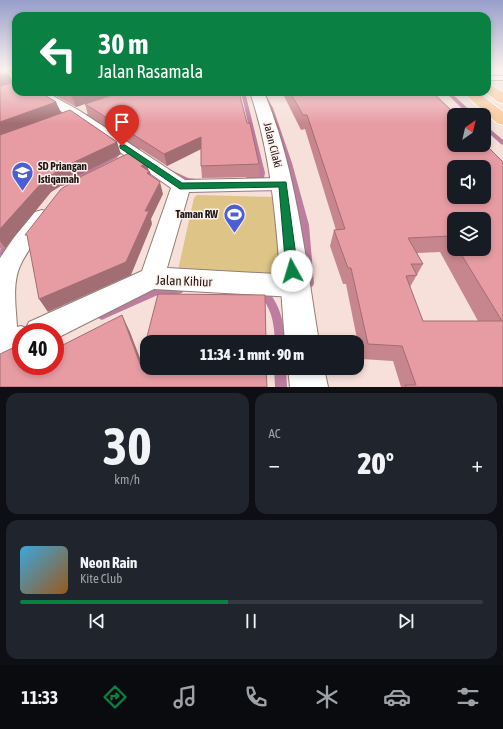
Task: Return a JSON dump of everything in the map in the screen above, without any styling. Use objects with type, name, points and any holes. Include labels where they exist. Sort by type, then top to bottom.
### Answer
[{"type":"main road","points":[[491,90],[503,99]]},
{"type":"main road","points":[[474,96],[503,120]]},
{"type":"street","points":[[44,96],[75,114],[180,186],[283,184]]},
{"type":"street","name":"Jalan Cilaki","points":[[258,96],[268,123],[283,184],[301,335]]},
{"type":"street","points":[[115,164],[134,155]]},
{"type":"street","points":[[152,278],[180,186]]},
{"type":"street","points":[[8,346],[2,317],[7,269],[17,250],[55,201]]},
{"type":"street","name":"Jalan Kihiur","points":[[58,323],[152,278],[294,286]]},
{"type":"street","points":[[307,375],[309,387]]},
{"type":"shaded area","name":"Taman RW","points":[[197,195],[277,197],[284,275],[178,270],[194,198]]},
{"type":"building","points":[[0,88],[12,88],[12,96],[46,96],[56,102],[0,122]]},
{"type":"building","points":[[110,96],[240,96],[247,123],[250,123],[259,164],[201,166],[201,137],[164,154],[85,104]]},
{"type":"building","points":[[292,96],[436,96],[449,108],[447,108],[447,152],[491,152],[491,150],[503,162],[503,387],[406,387],[405,385],[416,385],[402,346],[368,344],[351,268],[348,268],[334,230],[345,229],[307,115],[303,115]],"holes":[[[447,212],[491,212],[491,256],[462,256],[502,321],[423,321],[406,276],[417,275],[411,264],[423,264],[408,238],[447,236]]]},
{"type":"building","points":[[70,110],[117,142],[68,165],[45,179],[0,229],[0,135]]},
{"type":"building","points":[[131,152],[147,163],[141,166],[150,172],[147,173],[160,182],[145,211],[149,211],[126,262],[39,299],[27,235],[25,235],[61,189],[82,176]]},
{"type":"building","points":[[158,294],[265,295],[266,335],[147,335]]},
{"type":"building","points":[[122,315],[140,364],[140,375],[266,375],[267,387],[0,387],[0,354],[12,348],[12,375],[64,375],[64,344]]},
{"type":"waterway","points":[[244,96],[262,173],[262,177],[247,179]]},
{"type":"waterway","points":[[264,96],[271,108],[289,163],[305,225],[309,284]]},
{"type":"waterway","points":[[451,96],[464,108]]},
{"type":"waterway","points":[[92,113],[89,115],[92,118],[138,149]]},
{"type":"waterway","points":[[491,132],[503,143]]},
{"type":"waterway","points":[[61,185],[115,157],[118,152],[114,149]]},
{"type":"waterway","points":[[171,172],[187,180],[197,181]]},
{"type":"waterway","points":[[0,253],[10,240]]},
{"type":"waterway","points":[[102,315],[159,290],[179,290]]},
{"type":"waterway","points":[[257,294],[266,295],[274,307],[279,322],[280,335]]},
{"type":"waterway","points":[[280,375],[281,387]]},
{"type":"place","name":"SD Priangan Istiqamah","points":[[23,192]]},
{"type":"place","name":"Taman RW","points":[[234,234]]},
{"type":"route","points":[[122,146],[180,186],[283,184],[292,271]]}]
